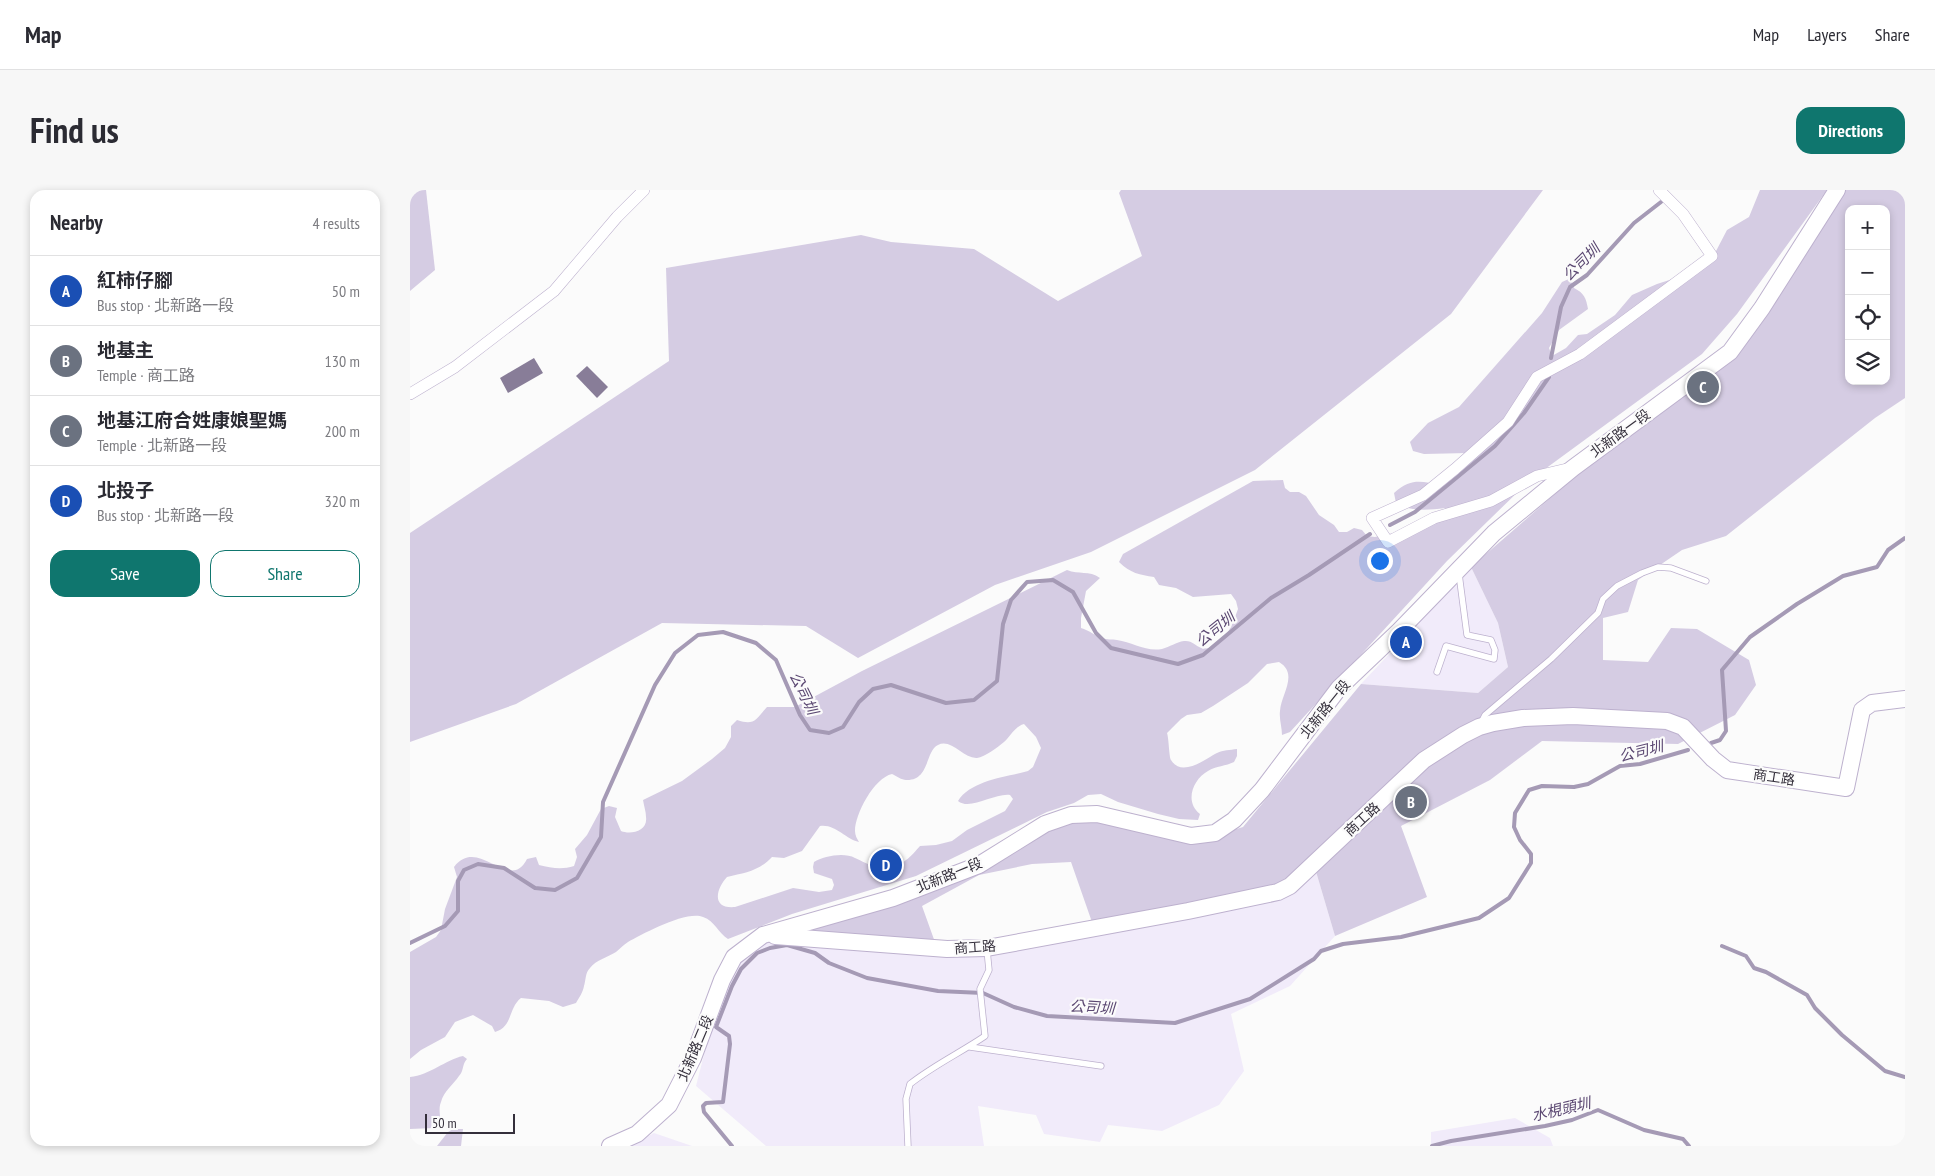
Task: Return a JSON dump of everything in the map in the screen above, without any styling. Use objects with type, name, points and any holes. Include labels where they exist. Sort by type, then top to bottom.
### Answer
[{"type":"main road","name":"北新路一段","points":[[763,935],[893,898],[962,872],[979,865],[1045,824],[1070,815],[1097,814],[1191,836],[1215,833],[1234,820],[1262,790],[1339,688],[1399,631],[1494,533],[1572,468],[1730,352],[1762,308],[1837,190]]},
{"type":"main road","name":"商工路","points":[[763,935],[947,949],[987,948],[1188,911],[1278,892],[1290,886],[1424,760],[1479,727],[1523,718],[1573,716],[1667,721],[1683,727],[1713,759],[1727,770],[1846,788],[1862,710],[1872,703],[1905,699]]},
{"type":"main road","name":"北新路二段","points":[[610,1146],[637,1134],[669,1105],[693,1058],[722,980],[734,958],[763,935]]},
{"type":"street","points":[[410,394],[455,367],[554,291],[617,217],[644,190]]},
{"type":"street","points":[[1572,468],[1537,476],[1490,501],[1434,518],[1388,542],[1372,518],[1423,494],[1455,469],[1508,422],[1537,377],[1580,354],[1712,256],[1683,214],[1659,190]]},
{"type":"lane","points":[[1479,727],[1485,715],[1551,659],[1598,613],[1603,598],[1617,586],[1658,567],[1671,568],[1706,581]]},
{"type":"lane","points":[[1437,672],[1446,646],[1494,659],[1495,650],[1491,640],[1467,635],[1458,570]]},
{"type":"lane","points":[[908,1146],[906,1099],[910,1084],[932,1067],[970,1047],[985,1036],[980,989],[989,970],[987,948]]},
{"type":"lane","points":[[970,1047],[1101,1066]]},
{"type":"shaded area","points":[[410,190],[426,190],[435,270],[410,291]]},
{"type":"shaded area","points":[[1121,190],[1543,190],[1451,314],[1255,470],[1091,552],[995,585],[858,658],[806,626],[662,623],[516,704],[410,742],[410,533],[669,361],[666,268],[861,235],[891,242],[974,249],[1058,301],[1142,256],[1119,193]]},
{"type":"shaded area","points":[[1760,190],[1827,190],[1737,314],[1702,354],[1530,480],[1447,561],[1290,732],[1282,735],[1280,711],[1287,685],[1288,672],[1279,662],[1267,664],[1248,683],[1201,713],[1187,715],[1167,733],[1171,760],[1181,767],[1194,766],[1219,752],[1237,749],[1237,756],[1234,762],[1214,768],[1198,779],[1192,791],[1192,803],[1200,814],[1198,820],[1179,819],[1158,814],[1118,802],[1101,794],[1088,795],[1074,803],[1047,812],[916,876],[792,914],[728,939],[711,921],[703,917],[686,917],[676,920],[635,938],[616,952],[593,965],[587,972],[583,990],[576,1003],[563,1007],[549,1001],[521,998],[514,1007],[508,1022],[501,1030],[495,1032],[492,1026],[473,1015],[455,1022],[445,1037],[421,1050],[410,1059],[410,952],[436,937],[441,930],[445,909],[457,877],[454,867],[464,859],[473,857],[512,871],[520,868],[527,859],[536,857],[539,865],[543,866],[561,868],[574,866],[577,857],[575,849],[587,835],[601,809],[609,806],[617,808],[615,817],[621,831],[634,832],[642,829],[646,822],[643,800],[682,781],[725,748],[731,737],[731,726],[737,720],[752,722],[767,707],[795,707],[862,671],[1067,570],[1092,574],[1100,578],[1086,591],[1081,628],[1104,639],[1123,641],[1156,650],[1184,641],[1189,641],[1202,648],[1216,646],[1226,636],[1238,609],[1236,601],[1231,594],[1193,597],[1176,588],[1159,585],[1154,577],[1135,573],[1123,566],[1119,562],[1123,554],[1253,481],[1283,480],[1285,488],[1290,492],[1299,492],[1306,496],[1319,515],[1334,525],[1339,532],[1347,532],[1354,528],[1362,530],[1367,536],[1375,537],[1424,528],[1433,524],[1445,508],[1426,510],[1408,508],[1396,503],[1394,493],[1410,483],[1445,483],[1452,480],[1460,471],[1468,453],[1424,454],[1413,451],[1410,442],[1428,423],[1459,407],[1542,313],[1562,282],[1571,278],[1574,288],[1584,296],[1588,309],[1559,330],[1549,348],[1552,356],[1566,348],[1578,335],[1587,334],[1615,315],[1632,295],[1657,284],[1688,274],[1715,253],[1727,230],[1749,217]],"holes":[[[1024,724],[1036,737],[1041,748],[1033,767],[1028,771],[990,780],[971,788],[958,801],[963,804],[969,804],[997,796],[1010,795],[1013,799],[1005,811],[967,830],[952,841],[920,846],[905,861],[881,868],[845,855],[823,858],[814,862],[814,873],[832,879],[834,885],[832,890],[819,892],[793,888],[735,907],[727,907],[719,902],[718,892],[727,877],[746,873],[767,862],[772,857],[784,858],[802,851],[820,826],[836,829],[859,842],[855,834],[858,815],[872,789],[885,777],[892,774],[906,780],[919,776],[934,748],[938,745],[948,744],[967,755],[977,758],[995,749],[1018,727]]]},
{"type":"shaded area","points":[[1845,190],[1905,190],[1905,398],[1875,418],[1726,536],[1682,550],[1638,580],[1628,612],[1603,618],[1603,660],[1648,662],[1671,628],[1697,629],[1749,660],[1756,685],[1735,715],[1678,744],[1542,741],[1490,780],[1401,826],[1427,897],[1335,936],[1312,858],[1273,888],[1093,925],[1071,862],[1032,864],[979,875],[922,906],[936,945],[766,938],[929,892],[1078,817],[1194,842],[1243,827],[1361,684],[1478,693],[1508,667],[1498,623],[1471,567],[1655,407],[1733,353]]},
{"type":"shaded area","points":[[1471,567],[1498,623],[1508,667],[1478,693],[1361,684]]},
{"type":"shaded area","points":[[1312,858],[1335,936],[1290,986],[1231,1014],[1244,1071],[1219,1105],[1162,1131],[1108,1125],[1100,1142],[1044,1134],[1036,1115],[978,1106],[984,1146],[766,1146],[696,1086],[728,961],[766,938],[936,945],[999,941],[1093,925]]},
{"type":"shaded area","points":[[463,1056],[467,1059],[462,1072],[444,1095],[440,1104],[440,1125],[434,1128],[410,1129],[410,1077],[417,1076]]},
{"type":"shaded area","points":[[1515,1118],[1550,1138],[1553,1146],[1431,1146],[1431,1132]]},
{"type":"shaded area","points":[[453,1129],[463,1129],[461,1146],[437,1146],[448,1132]]},
{"type":"shaded area","points":[[654,1133],[692,1146],[630,1146]]},
{"type":"building","points":[[534,358],[543,373],[508,393],[500,378]]},
{"type":"building","points":[[587,366],[608,387],[597,398],[576,376]]},
{"type":"waterway","name":"公司圳","points":[[1551,358],[1561,307],[1570,287],[1587,275],[1634,223],[1661,202]]},
{"type":"waterway","name":"公司圳","points":[[1390,525],[1415,512],[1495,446],[1524,413],[1549,377]]},
{"type":"waterway","name":"公司圳","points":[[410,943],[445,926],[458,911],[458,881],[464,870],[478,864],[504,868],[535,888],[555,890],[577,878],[601,837],[603,802],[655,685],[675,653],[698,635],[723,632],[756,643],[776,660],[800,715],[810,730],[829,733],[843,727],[859,702],[873,689],[891,685],[946,703],[974,700],[997,681],[1003,624],[1011,600],[1027,582],[1053,580],[1073,592],[1096,633],[1111,648],[1178,664],[1203,655],[1271,598],[1370,534]]},
{"type":"waterway","name":"公司圳","points":[[1711,743],[1720,740],[1726,731],[1722,670],[1750,637],[1797,604],[1843,576],[1877,567],[1888,550],[1905,538]]},
{"type":"waterway","name":"公司圳","points":[[732,1146],[704,1112],[703,1106],[706,1103],[723,1102],[730,1044],[729,1036],[716,1027],[732,986],[741,969],[757,953],[787,945],[815,953],[829,963],[867,978],[938,991],[983,993],[1014,1007],[1047,1016],[1175,1023],[1250,999],[1314,959],[1321,951],[1343,944],[1401,937],[1479,918],[1509,898],[1531,863],[1531,854],[1520,840],[1514,827],[1515,813],[1529,790],[1542,786],[1574,787],[1588,784],[1620,766],[1640,764],[1688,750]]},
{"type":"waterway","points":[[1722,946],[1746,956],[1754,968],[1766,972],[1807,995],[1815,1008],[1842,1035],[1885,1071],[1905,1077]]},
{"type":"waterway","name":"水梘頭圳","points":[[1432,1146],[1451,1141],[1545,1126],[1572,1120],[1598,1110],[1644,1130],[1683,1139],[1689,1146]]},
{"type":"place","name":"地基江府合姓康娘聖媽","points":[[1703,387]]},
{"type":"place","name":"紅柿仔腳","points":[[1406,642]]},
{"type":"place","name":"地基主","points":[[1411,802]]},
{"type":"place","name":"北投子","points":[[886,865]]}]
